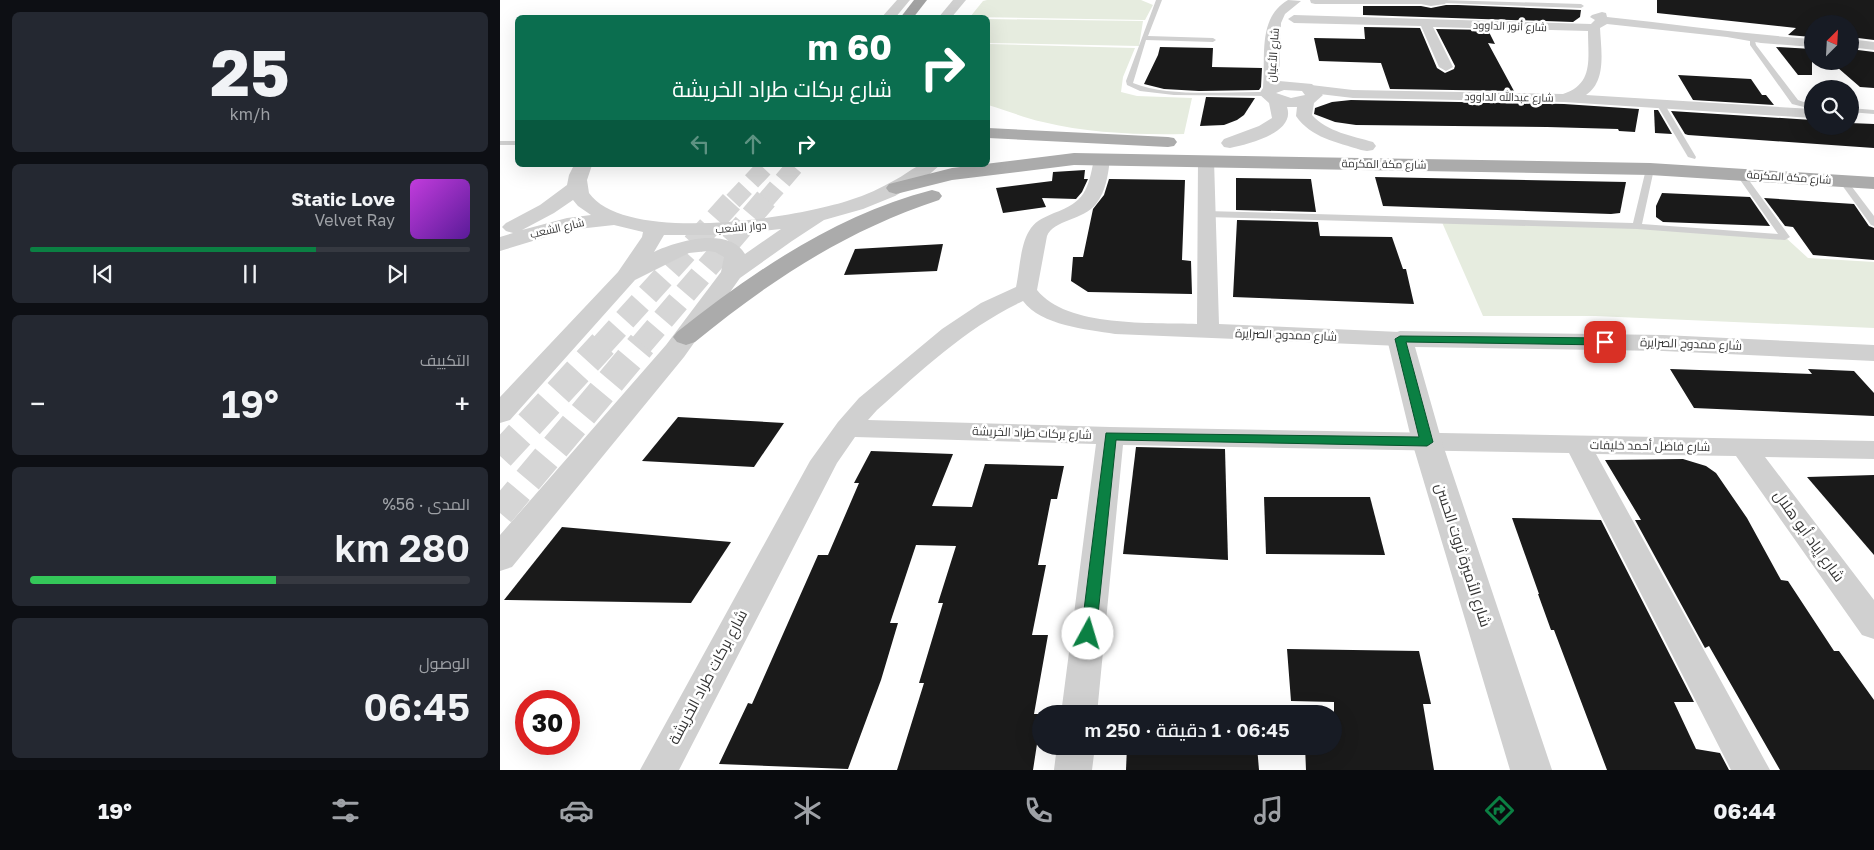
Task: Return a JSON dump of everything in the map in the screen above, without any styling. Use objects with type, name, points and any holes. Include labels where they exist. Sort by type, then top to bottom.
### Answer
[{"type":"highway","points":[[909,15],[922,0]]},
{"type":"main road","points":[[990,118],[1020,125],[1092,154]]},
{"type":"main road","name":"شارع مكة المكرمة","points":[[990,133],[1020,136],[1092,154],[1209,151],[1740,174],[1874,183]]},
{"type":"main road","points":[[990,141],[1165,142]]},
{"type":"main road","name":"شارع مكة المكرمة","points":[[896,188],[952,174],[1165,142],[1184,142]]},
{"type":"main road","name":"شارع مكة المكرمة","points":[[1209,151],[1230,143],[1279,144]]},
{"type":"main road","name":"شارع مكة المكرمة","points":[[1308,145],[1692,157],[1874,170]]},
{"type":"main road","points":[[990,160],[1092,154]]},
{"type":"main road","points":[[686,336],[734,297],[764,277],[806,252],[877,216],[904,205],[958,188],[1092,154]]},
{"type":"street","points":[[890,15],[904,0]]},
{"type":"street","points":[[947,15],[960,0]]},
{"type":"street","points":[[1294,0],[1419,1],[1431,3],[1443,1]]},
{"type":"street","name":"شارع الأعيان","points":[[1230,143],[1270,129],[1280,118],[1280,109],[1271,94],[1274,65],[1273,38],[1277,16],[1294,0]]},
{"type":"street","name":"شارع الأعيان","points":[[1292,24],[1314,1]]},
{"type":"street","name":"شارع عبدالله الداوود","points":[[1305,89],[1353,94],[1563,98],[1584,90],[1590,84],[1608,18],[1603,1]]},
{"type":"street","name":"شارع أنور الداوود","points":[[1292,24],[1426,24],[1608,18],[1726,33],[1804,40]]},
{"type":"street","points":[[1426,24],[1446,67]]},
{"type":"street","points":[[1859,46],[1874,48]]},
{"type":"street","points":[[1271,94],[1284,85],[1305,89],[1304,116],[1309,124],[1367,146]]},
{"type":"street","points":[[1563,98],[1804,114]]},
{"type":"street","points":[[1208,332],[1206,214],[1209,151]]},
{"type":"street","points":[[1026,291],[1038,232],[1048,223],[1080,210],[1090,200],[1096,188],[1092,154]]},
{"type":"street","points":[[577,187],[579,172],[582,167]]},
{"type":"street","name":"دوار الشعب","points":[[577,187],[578,194],[590,206],[615,219],[655,227],[713,229],[745,227],[792,220],[838,210],[896,188],[919,175],[929,167]]},
{"type":"street","name":"شارع الشعب","points":[[500,234],[546,209],[577,187]]},
{"type":"street","points":[[500,558],[686,336],[732,273],[816,216],[838,210]]},
{"type":"street","name":"شارع الشعب","points":[[500,244],[567,224],[615,219]]},
{"type":"street","points":[[500,414],[626,278],[652,237],[655,227]]},
{"type":"street","points":[[626,278],[672,251],[703,245],[727,248],[733,252],[735,257],[732,273]]},
{"type":"street","name":"شارع ممدوح الصرايرة","points":[[1026,291],[1037,305],[1083,322],[1115,327],[1400,339],[1662,343],[1874,352]]},
{"type":"street","name":"شارع بركات طراد الخريشة","points":[[658,770],[824,461],[847,428],[868,404],[950,334],[989,308],[1026,291]]},
{"type":"street","name":"شارع الأميرة ثروت الحسن","points":[[1400,339],[1427,442],[1531,770]]},
{"type":"street","name":"شارع بركات طراد الخريشة","points":[[847,428],[1110,436],[1427,442]]},
{"type":"street","points":[[1081,705],[1110,436]]},
{"type":"street","name":"شارع فاضل أحمد خليفات","points":[[1427,442],[1874,450]]},
{"type":"street","points":[[1578,445],[1751,770]]},
{"type":"street","name":"شارع إياد أبو هلال","points":[[1744,448],[1874,624]]},
{"type":"street","points":[[1073,770],[1075,755]]},
{"type":"lane","points":[[1159,0],[1129,84],[1135,88],[1159,92],[1271,94]]},
{"type":"lane","points":[[1443,1],[1581,6]]},
{"type":"lane","points":[[1752,35],[1753,45],[1796,102],[1804,104]]},
{"type":"lane","points":[[1144,38],[1212,40]]},
{"type":"lane","points":[[1661,105],[1692,157]]},
{"type":"lane","points":[[1859,111],[1874,112]]},
{"type":"lane","points":[[500,143],[515,143]]},
{"type":"lane","points":[[500,151],[515,151]]},
{"type":"lane","points":[[1637,226],[1650,170]]},
{"type":"lane","points":[[1206,214],[1637,226],[1785,237],[1740,174]]},
{"type":"lane","points":[[1843,181],[1874,223]]},
{"type":"shaded area","points":[[1141,0],[1153,5],[1145,20],[990,17],[990,15],[972,15],[983,1]]},
{"type":"shaded area","points":[[990,19],[1143,21],[1139,46],[990,43]]},
{"type":"shaded area","points":[[990,44],[1135,48],[1123,77],[1121,92],[1137,96],[1192,98],[1184,134],[1131,134],[1095,131],[1036,120],[990,106]]},
{"type":"shaded area","points":[[1441,220],[1637,226],[1785,237],[1808,258],[1874,262],[1874,328],[1595,316],[1483,316]]},
{"type":"building","points":[[1657,0],[1874,0],[1874,40],[1859,38],[1859,15],[1804,15],[1804,36],[1788,35],[1796,28],[1657,13]]},
{"type":"building","points":[[1446,5],[1581,10],[1580,17],[1573,22],[1363,15],[1363,6],[1421,6],[1431,8]]},
{"type":"building","points":[[1364,27],[1420,28],[1437,68],[1445,73],[1454,69],[1455,66],[1436,29],[1488,30],[1495,44],[1488,43],[1514,91],[1390,89],[1381,63],[1319,61],[1314,38],[1365,39]]},
{"type":"building","points":[[1160,47],[1213,48],[1212,67],[1262,68],[1261,87],[1259,90],[1199,91],[1164,89],[1144,84]]},
{"type":"building","points":[[1776,47],[1804,49],[1804,70],[1812,70],[1812,75],[1798,75]]},
{"type":"building","points":[[1859,50],[1874,52],[1874,88],[1860,87],[1859,80],[1852,80],[1840,70],[1859,70]]},
{"type":"building","points":[[1678,75],[1751,79],[1762,95],[1766,95],[1774,105],[1693,100]]},
{"type":"building","points":[[1206,97],[1255,98],[1244,115],[1237,120],[1224,125],[1200,126]]},
{"type":"building","points":[[1351,100],[1564,104],[1639,109],[1635,132],[1619,131],[1618,129],[1547,127],[1356,125],[1335,122],[1314,114],[1315,108],[1332,102]]},
{"type":"building","points":[[1654,110],[1658,110],[1672,134],[1655,133]]},
{"type":"building","points":[[1671,111],[1804,119],[1804,135],[1859,135],[1859,123],[1874,124],[1874,148],[1688,135],[1685,134]]},
{"type":"building","points":[[1085,170],[1084,179],[1088,179],[1082,192],[1076,199],[1042,198],[1046,207],[1003,213],[996,188],[1052,181],[1053,172]]},
{"type":"building","points":[[1375,177],[1626,182],[1620,213],[1611,214],[1383,206]]},
{"type":"building","points":[[1236,178],[1311,179],[1316,212],[1236,210]]},
{"type":"building","points":[[1109,179],[1185,180],[1182,260],[1191,261],[1192,294],[1088,292],[1071,281],[1073,257],[1083,257],[1093,209],[1104,195]]},
{"type":"building","points":[[1662,193],[1750,197],[1770,226],[1663,222],[1656,217],[1656,206]]},
{"type":"building","points":[[1764,198],[1854,204],[1869,226],[1874,228],[1874,260],[1813,255],[1793,227],[1785,226]]},
{"type":"building","points":[[1237,220],[1318,222],[1320,236],[1392,237],[1403,269],[1406,269],[1414,304],[1233,297]]},
{"type":"building","points":[[943,244],[937,271],[844,275],[855,249]]},
{"type":"building","points":[[1670,369],[1812,374],[1808,369],[1854,371],[1874,393],[1874,416],[1694,408]]},
{"type":"building","points":[[678,417],[784,423],[754,467],[642,461]]},
{"type":"building","points":[[1136,447],[1225,449],[1228,560],[1123,554]]},
{"type":"building","points":[[871,451],[953,454],[932,506],[972,507],[985,464],[1064,466],[1057,499],[1051,499],[1038,565],[1046,565],[1032,635],[1048,635],[1036,705],[1032,705],[1032,755],[1035,755],[1033,770],[897,770],[924,683],[919,683],[943,603],[938,603],[956,546],[916,545],[890,623],[898,623],[881,680],[848,769],[719,764],[748,703],[752,704],[818,555],[828,555],[859,483],[854,483]]},
{"type":"building","points":[[1683,459],[1706,466],[1716,473],[1747,518],[1781,580],[1788,581],[1834,651],[1839,651],[1874,700],[1874,770],[1780,770],[1709,646],[1705,648],[1635,520],[1641,520],[1605,460]]},
{"type":"building","points":[[1874,475],[1874,555],[1807,477]]},
{"type":"building","points":[[1264,497],[1370,497],[1385,555],[1266,554]]},
{"type":"building","points":[[1512,518],[1601,520],[1694,702],[1674,702],[1696,749],[1720,753],[1729,770],[1607,770],[1554,630],[1551,630]]},
{"type":"building","points":[[562,527],[731,542],[691,603],[504,600]]},
{"type":"building","points":[[1287,649],[1419,651],[1431,704],[1423,704],[1434,770],[1306,770],[1305,755],[1342,755],[1342,705],[1334,705],[1334,702],[1291,701]]},
{"type":"building","points":[[1127,755],[1258,755],[1259,770],[1126,770]]},
{"type":"tunnel","points":[[733,201],[765,167]]},
{"type":"tunnel","points":[[765,201],[794,167]]},
{"type":"tunnel","points":[[602,345],[734,199]]},
{"type":"tunnel","points":[[641,345],[766,199]]},
{"type":"tunnel","points":[[500,456],[603,344]]},
{"type":"tunnel","points":[[500,513],[642,344]]},
{"type":"route","points":[[1088,634],[1110,436],[1427,442],[1400,339],[1605,342]]}]
